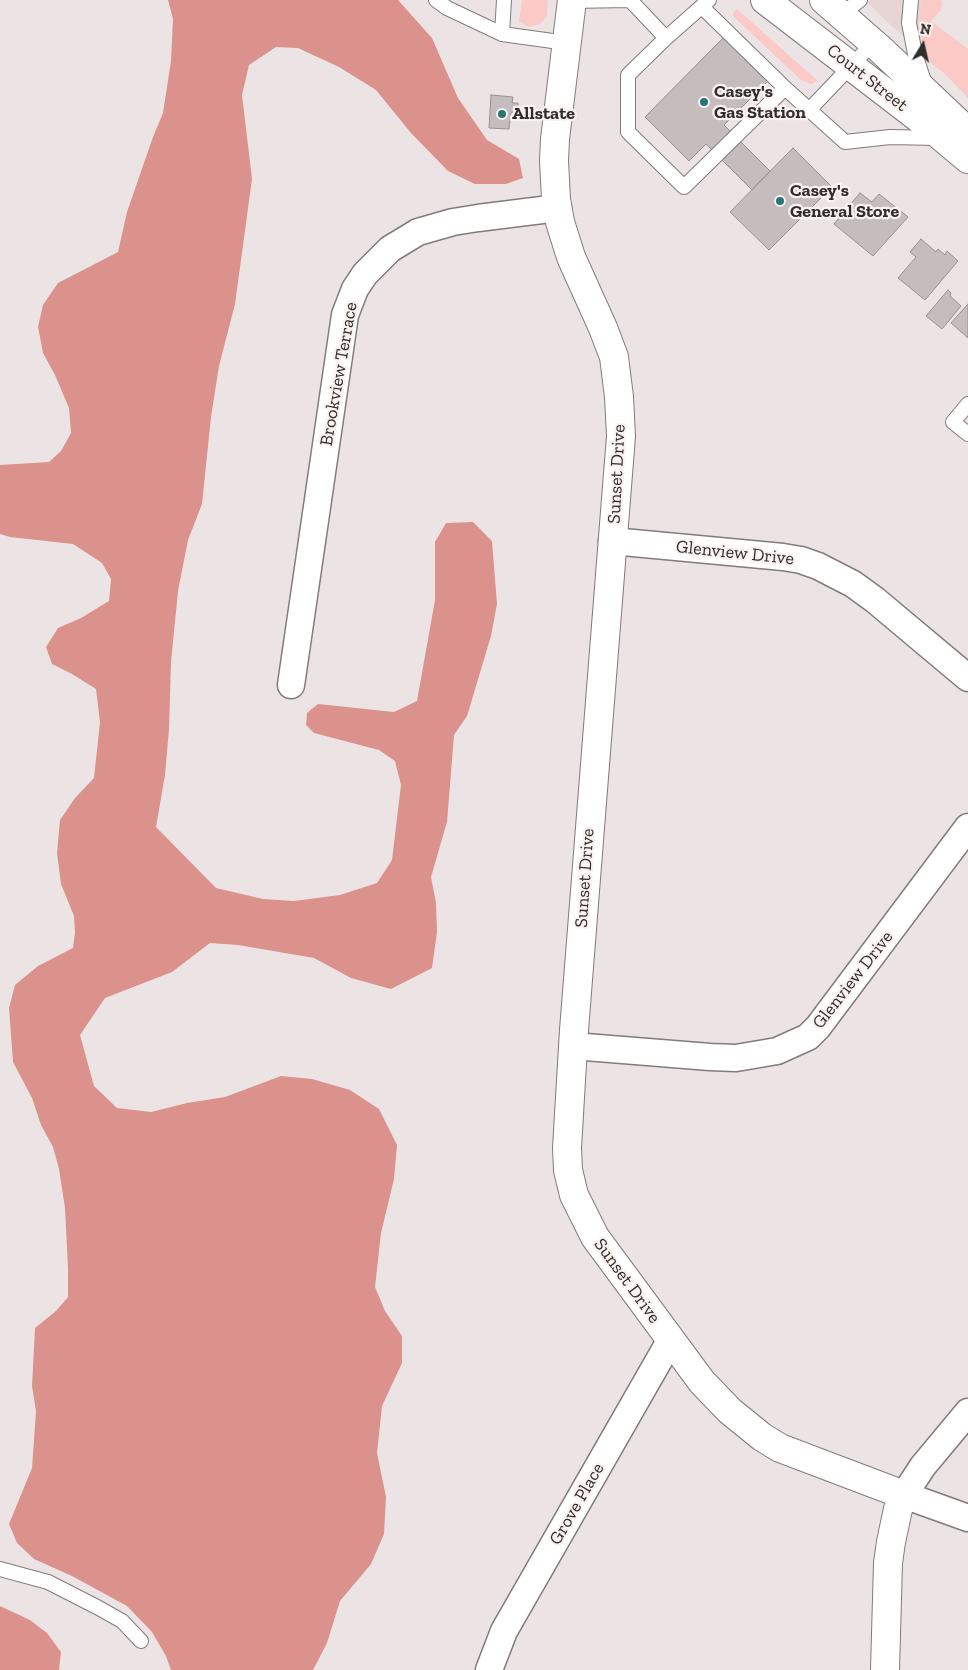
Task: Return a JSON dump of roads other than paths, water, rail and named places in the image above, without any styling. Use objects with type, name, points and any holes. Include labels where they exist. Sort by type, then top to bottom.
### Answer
[{"type":"street","name":"Court Street","points":[[765,0],[851,66],[968,132]]},
{"type":"street","name":"Sunset Drive","points":[[568,1],[567,42],[554,161],[554,181],[560,222],[571,257],[604,328],[614,357],[619,397],[620,436],[566,1148],[568,1170],[574,1195],[595,1237],[670,1341],[702,1382],[730,1412],[762,1437],[780,1448],[968,1518]]},
{"type":"street","name":"Court Street","points":[[842,5],[921,104],[942,138],[968,159]]},
{"type":"street","name":"Brookview Terrace","points":[[291,685],[346,315],[355,289],[365,274],[390,249],[418,232],[453,222],[558,208]]},
{"type":"street","name":"Glenview Drive","points":[[612,541],[783,556],[818,566],[853,584],[875,600],[968,678]]},
{"type":"street","name":"Glenview Drive","points":[[573,1046],[736,1058],[777,1051],[808,1037],[818,1027],[968,827]]},
{"type":"street","name":"Grove Place","points":[[489,1670],[504,1631],[670,1341]]},
{"type":"street","points":[[885,1670],[888,1563],[894,1526],[904,1495],[924,1466],[968,1412]]},
{"type":"lane","points":[[436,0],[447,8],[502,34],[567,42]]},
{"type":"lane","points":[[502,34],[504,0]]},
{"type":"lane","points":[[568,1],[630,0],[666,38]]},
{"type":"lane","points":[[911,0],[909,23],[918,63],[921,104]]},
{"type":"lane","points":[[785,88],[684,187],[628,132],[628,75],[706,3],[785,88],[845,142],[890,137],[942,138]]},
{"type":"lane","points":[[809,110],[873,42]]},
{"type":"lane","points":[[968,404],[952,422],[968,434]]},
{"type":"lane","points":[[0,1569],[48,1582],[65,1590],[122,1621],[141,1641]]},
{"type":"place","name":"Casey's Gas Station","points":[[704,102]]},
{"type":"place","name":"Allstate","points":[[502,114]]},
{"type":"place","name":"Casey's General Store","points":[[780,201]]}]
